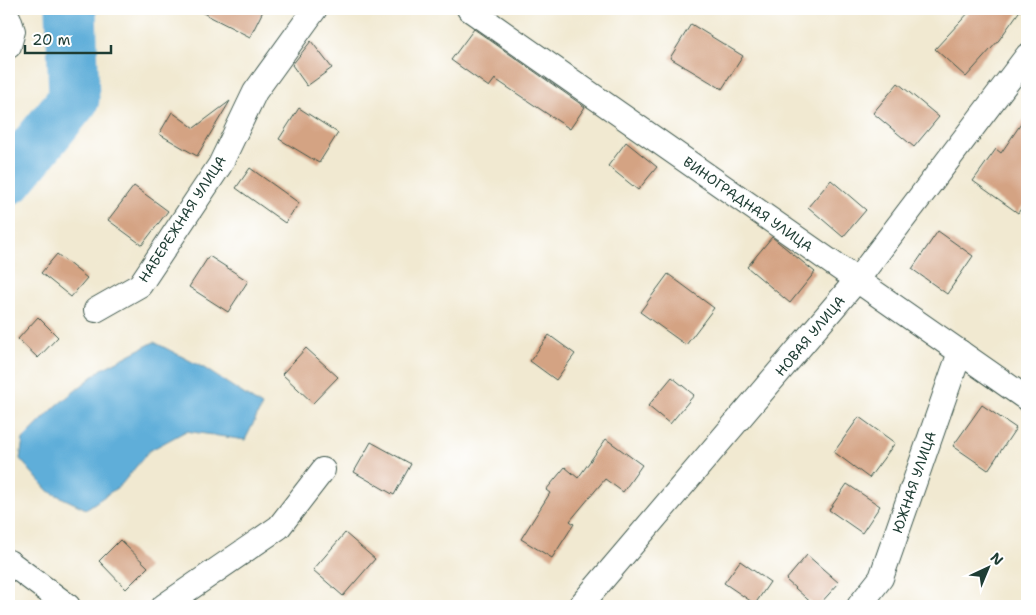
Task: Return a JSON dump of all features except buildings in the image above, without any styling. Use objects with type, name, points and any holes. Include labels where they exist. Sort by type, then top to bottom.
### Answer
[{"type":"street","name":"НАБЕРЕЖНАЯ УЛИЦА","points":[[96,310],[140,285],[220,165],[255,92],[315,9]]},
{"type":"street","name":"ВИНОГРАДНАЯ УЛИЦА","points":[[469,9],[1027,400]]},
{"type":"street","points":[[9,18],[14,31],[9,46]]},
{"type":"street","name":"НОВАЯ УЛИЦА","points":[[580,606],[857,280],[1027,56]]},
{"type":"street","name":"ЮЖНАЯ УЛИЦА","points":[[859,606],[880,578],[960,352]]},
{"type":"street","points":[[164,606],[278,527],[323,470]]},
{"type":"street","points":[[9,562],[68,606]]},
{"type":"water","points":[[154,342],[204,368],[262,406],[245,440],[186,431],[149,451],[121,485],[86,509],[48,491],[20,459],[23,439],[55,407],[102,369]]},
{"type":"waterway","points":[[9,179],[74,99],[71,9]]}]
